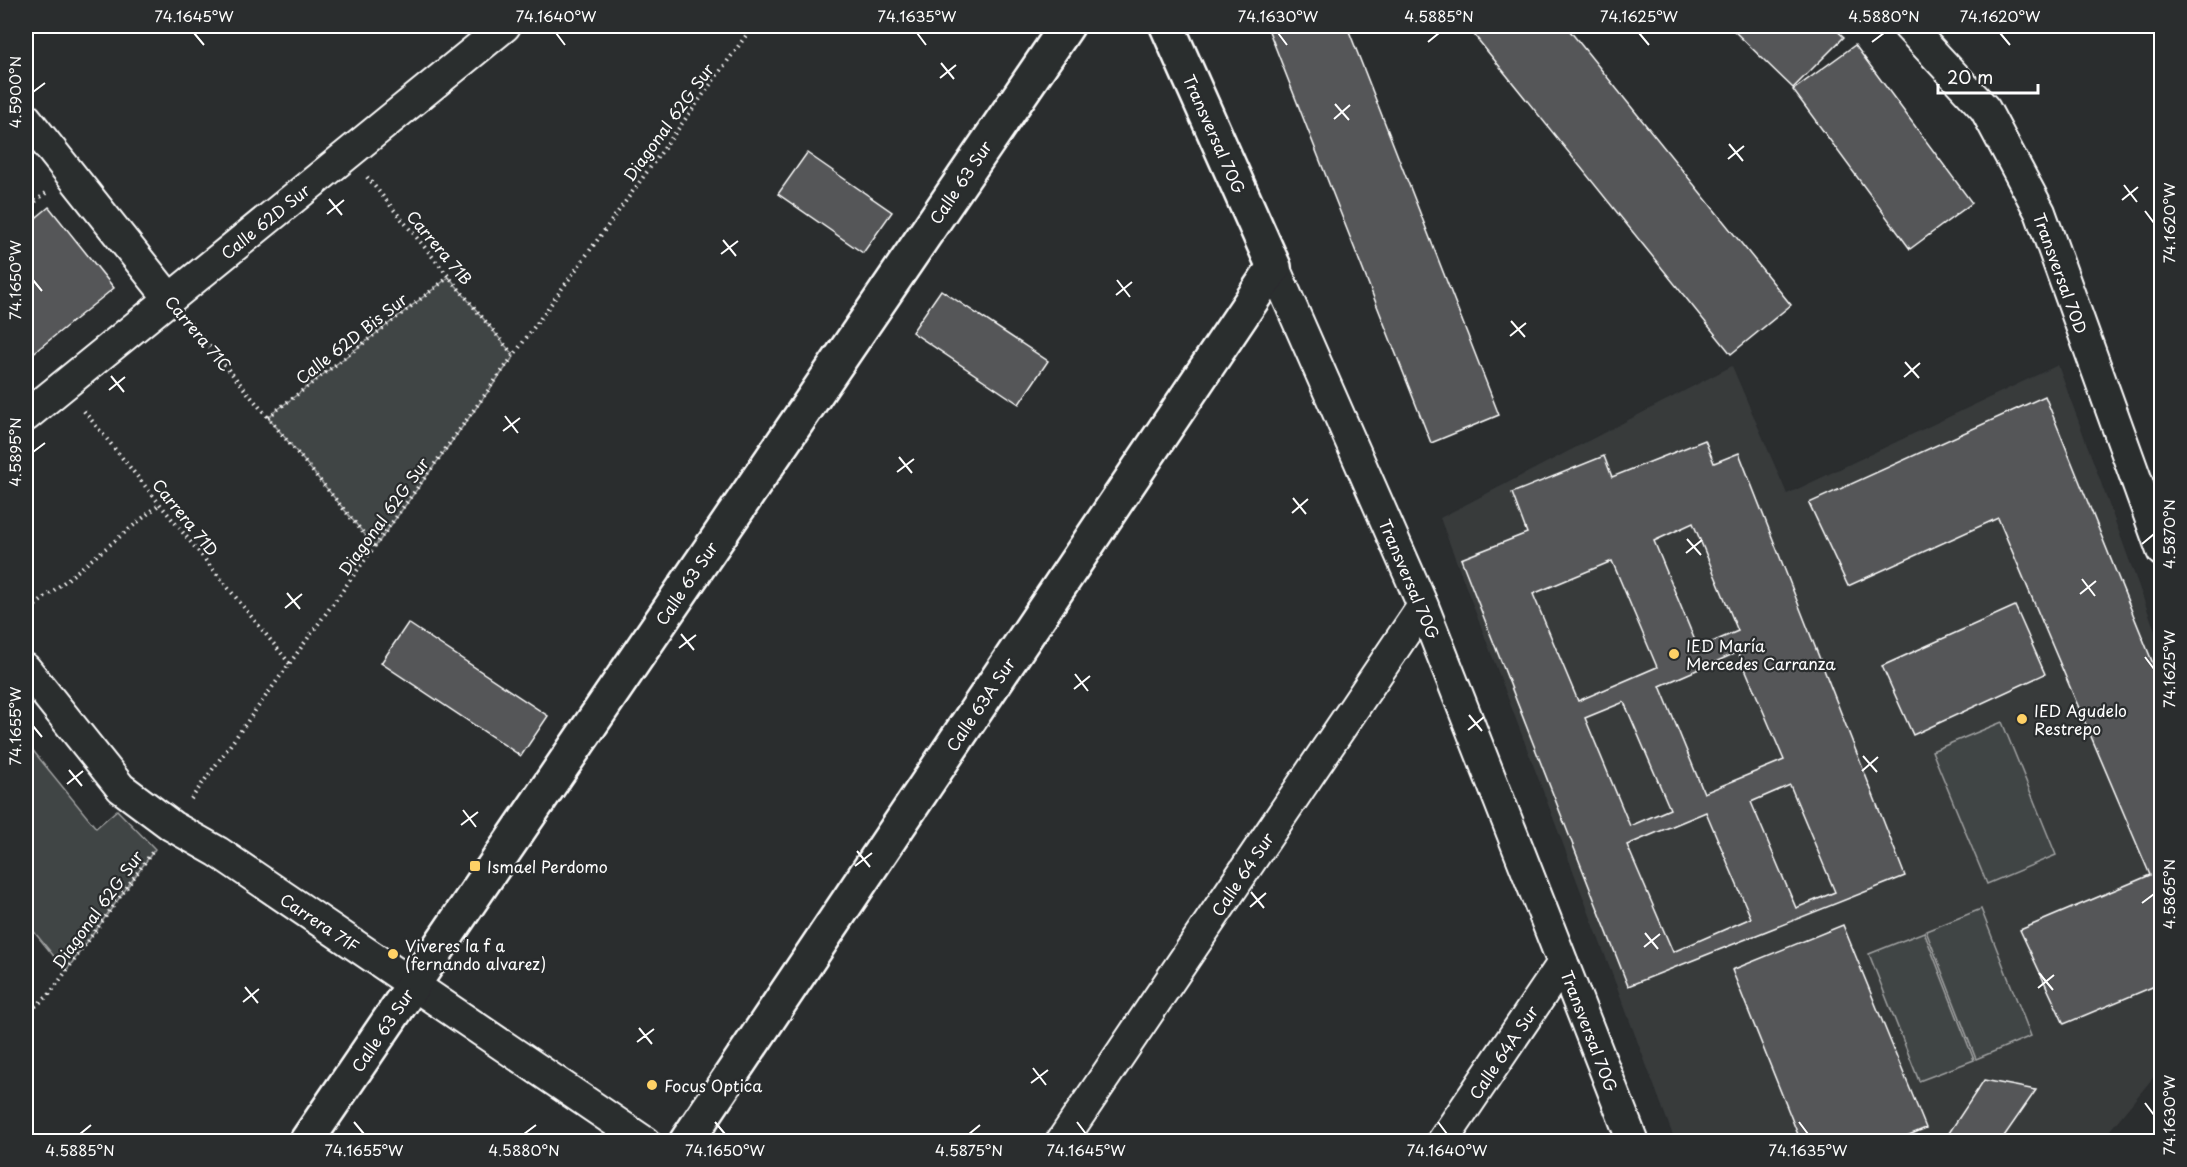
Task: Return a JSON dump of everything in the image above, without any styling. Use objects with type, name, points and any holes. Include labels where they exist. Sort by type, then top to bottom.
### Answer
[{"type":"street","name":"Calle 62D Sur","points":[[26,416],[505,26]]},
{"type":"street","name":"Calle 63 Sur","points":[[306,1142],[1067,26]]},
{"type":"street","name":"Transversal 70G","points":[[1167,26],[1423,606],[1633,1142]]},
{"type":"street","name":"Transversal 70D","points":[[1908,26],[1985,109],[2040,212],[2162,551]]},
{"type":"street","name":"Carrera 71C","points":[[26,118],[170,298]]},
{"type":"street","name":"Calle 63A Sur","points":[[686,1142],[1274,267]]},
{"type":"street","name":"Calle 64 Sur","points":[[1061,1142],[1423,606]]},
{"type":"street","name":"Carrera 71F","points":[[26,669],[122,789],[172,826],[218,852],[645,1142]]},
{"type":"street","name":"Calle 64A Sur","points":[[1442,1142],[1563,963]]},
{"type":"path","name":"Diagonal 62G Sur","points":[[26,1014],[49,995],[753,26]]},
{"type":"path","name":"Carrera 71B","points":[[347,154],[514,356]]},
{"type":"path","name":"Calle 62D Bis Sur","points":[[268,417],[450,278]]},
{"type":"path","name":"Carrera 71C","points":[[170,298],[375,547]]},
{"type":"path","name":"Carrera 71D","points":[[63,385],[290,664]]},
{"type":"path","points":[[26,614],[160,504]]},
{"type":"shaded area","points":[[449,277],[514,356],[375,547],[268,417]]},
{"type":"shaded area","name":"IED María Mercedes Carranza","points":[[2058,365],[2161,647],[2161,1068],[2101,1141],[1675,1141],[1440,518],[1732,366],[1787,494]]},
{"type":"shaded area","points":[[2002,722],[2056,855],[1987,884],[1932,751]]},
{"type":"shaded area","points":[[26,742],[96,828],[117,810],[155,849],[66,971],[26,922]]},
{"type":"shaded area","points":[[1981,909],[2031,1036],[1976,1059],[1926,931]]},
{"type":"shaded area","points":[[1924,932],[1974,1060],[1919,1081],[1869,954]]},
{"type":"building","points":[[1267,26],[1347,26],[1499,415],[1431,443]]},
{"type":"building","points":[[1467,26],[1566,26],[1791,305],[1731,354]]},
{"type":"building","points":[[1729,26],[1832,26],[1844,37],[1793,88]]},
{"type":"building","points":[[1855,45],[1972,203],[1910,249],[1793,90]]},
{"type":"building","points":[[807,153],[892,212],[863,253],[778,194]]},
{"type":"building","points":[[49,207],[114,288],[26,359],[26,226]]},
{"type":"building","points":[[941,290],[1048,361],[1019,404],[912,332]]},
{"type":"building","points":[[2045,396],[2162,686],[2162,983],[2064,1024],[2020,930],[2150,875],[1998,518],[1848,586],[1809,503]]},
{"type":"building","points":[[1705,440],[1714,463],[1739,453],[1905,876],[1628,986],[1461,559],[1527,533],[1512,493],[1604,456],[1612,477]],"holes":[[[1693,523],[1738,631],[1698,648],[1654,541]],[[1612,561],[1657,667],[1578,701],[1533,594]],[[1738,652],[1784,760],[1704,793],[1660,686]],[[1624,702],[1670,809],[1630,826],[1585,718]],[[1790,785],[1835,892],[1796,908],[1751,802]],[[1706,812],[1751,918],[1673,952],[1627,845]]]},
{"type":"building","points":[[2015,606],[2045,674],[1913,735],[1882,666]]},
{"type":"building","points":[[408,623],[548,716],[521,756],[381,663]]},
{"type":"building","points":[[1843,925],[1926,1128],[1892,1142],[1801,1142],[1732,970]]},
{"type":"building","points":[[1984,1080],[2036,1090],[2000,1142],[1943,1142]]},
{"type":"place","name":"IED María Mercedes Carranza","points":[[1674,654]]},
{"type":"place","name":"IED Agudelo Restrepo","points":[[2022,719]]},
{"type":"place","name":"Ismael Perdomo","points":[[475,866]]},
{"type":"place","name":"Viveres la f a (fernando alvarez)","points":[[393,954]]},
{"type":"place","name":"Focus Optica","points":[[652,1085]]}]
